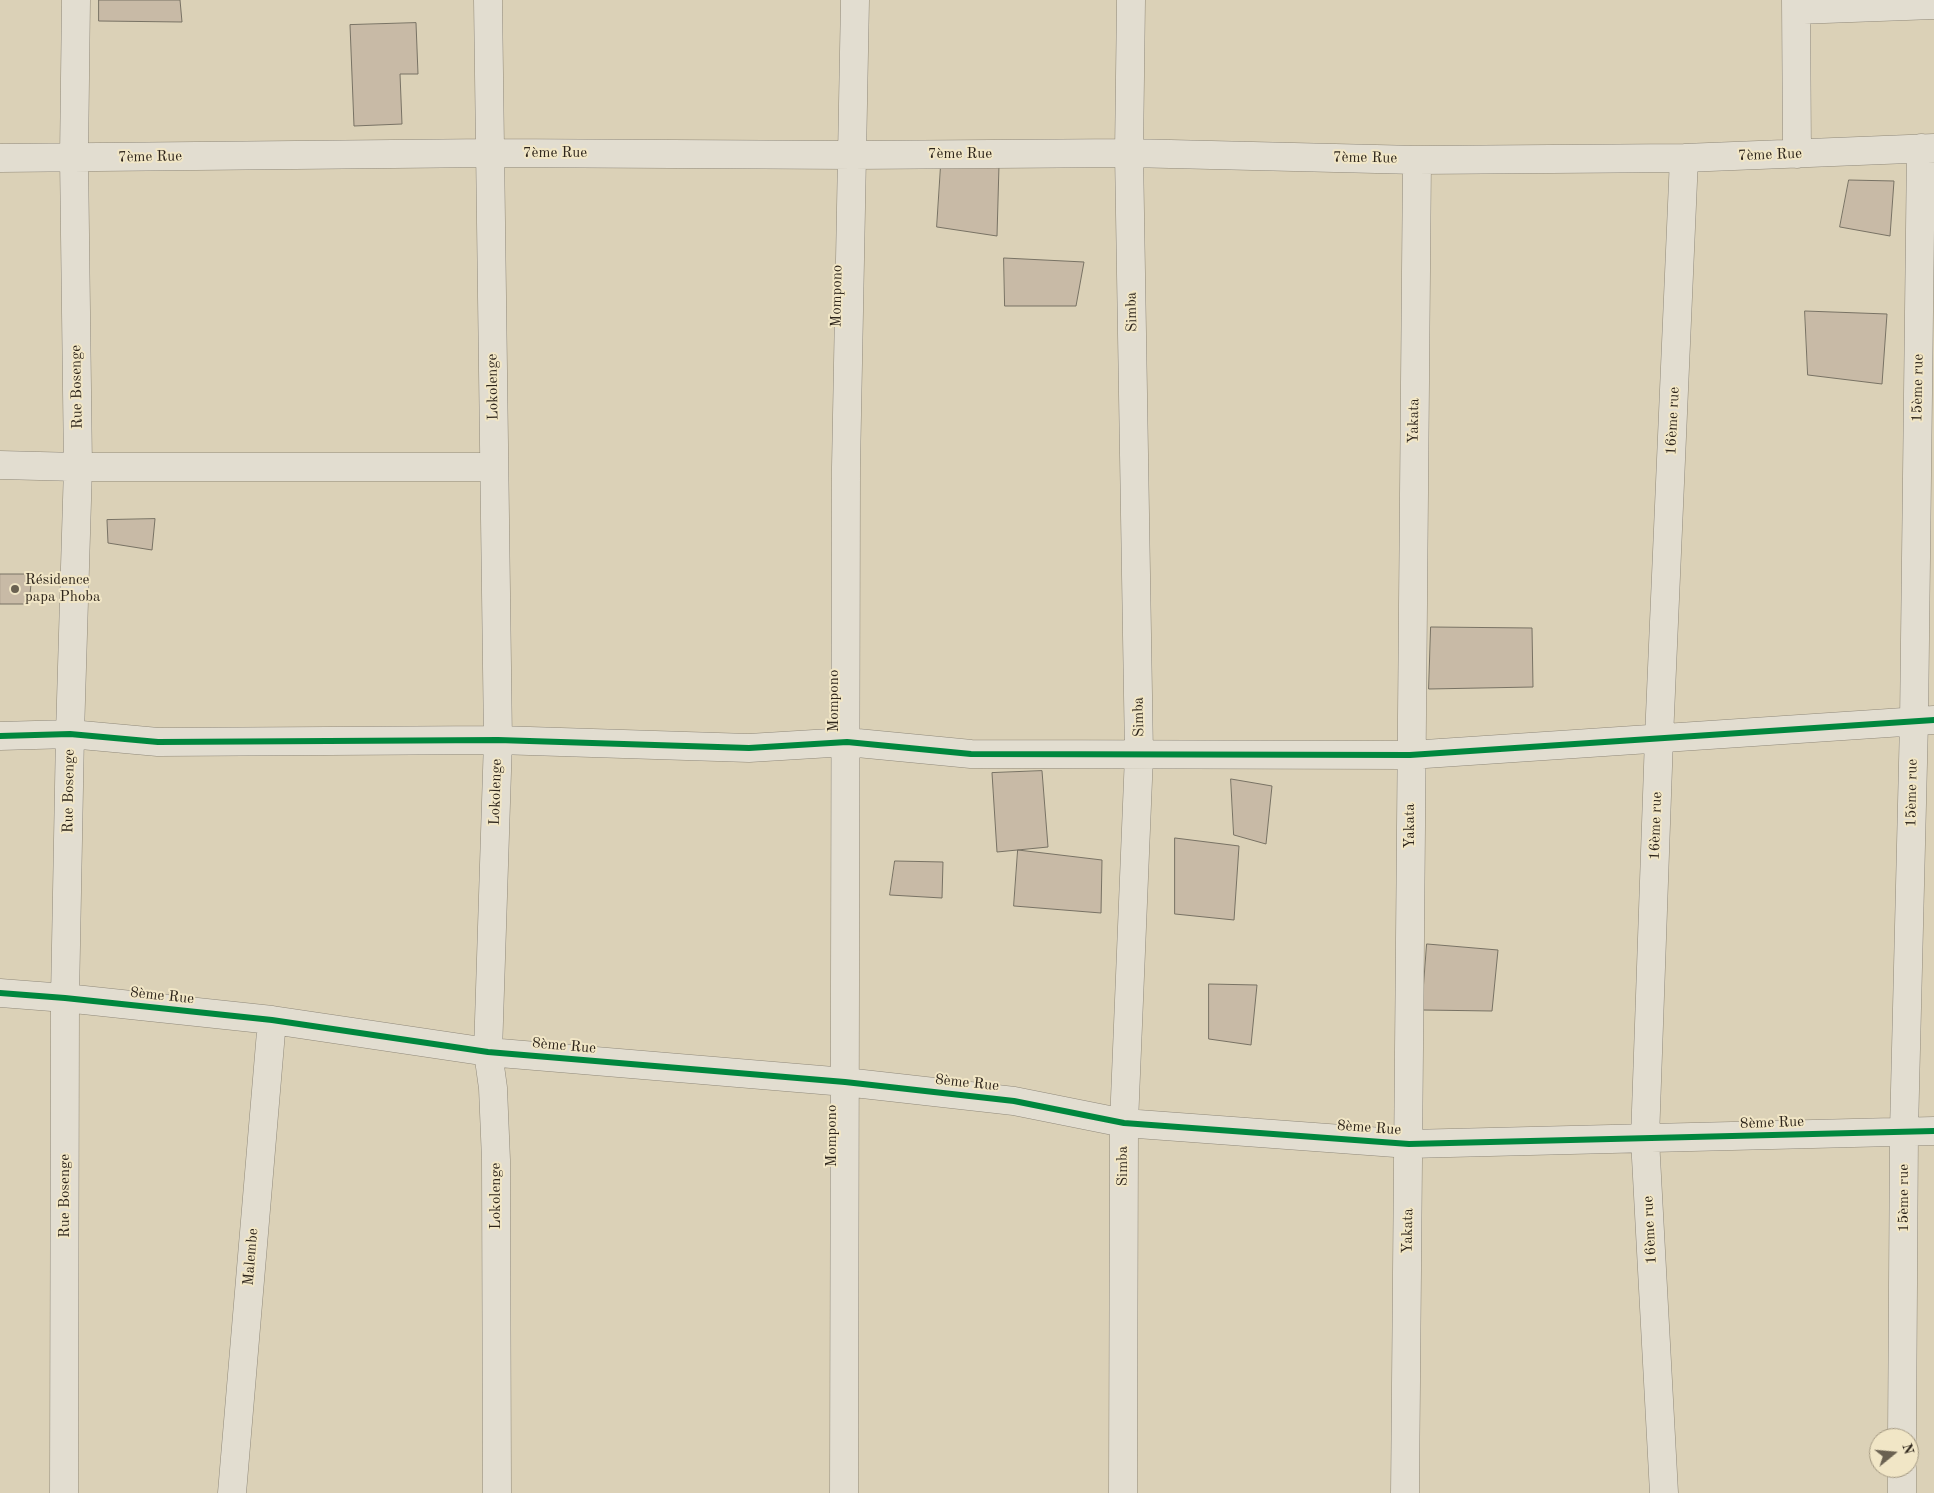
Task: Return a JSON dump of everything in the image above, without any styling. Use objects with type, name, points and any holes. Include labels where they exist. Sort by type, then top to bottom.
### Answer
[{"type":"street","name":"Rue Bosenge","points":[[64,1493],[65,998],[78,467],[74,158],[76,0]]},
{"type":"street","name":"Lokolenge","points":[[488,0],[498,740],[488,1052],[493,1088],[496,1160],[497,1493]]},
{"type":"street","name":"Mompono","points":[[844,1493],[847,742],[846,467],[855,0]]},
{"type":"street","name":"Simba","points":[[1123,1493],[1124,1123],[1139,755],[1129,153],[1131,0]]},
{"type":"street","points":[[1797,154],[1796,5],[1934,6]]},
{"type":"street","name":"7ème Rue","points":[[0,158],[491,153],[853,155],[1129,153],[1417,160],[1684,158],[1927,148]]},
{"type":"street","name":"15ème rue","points":[[1902,1428],[1904,1132],[1924,721],[1927,148]]},
{"type":"street","name":"16ème rue","points":[[1664,1493],[1645,1139],[1659,738],[1684,158]]},
{"type":"street","name":"Yakata","points":[[1405,1493],[1409,1144],[1410,755],[1417,160]]},
{"type":"street","points":[[0,465],[78,467],[494,467]]},
{"type":"street","points":[[0,736],[70,734],[158,742],[498,740],[750,748],[847,742],[970,754],[1410,755],[1924,721]]},
{"type":"street","name":"8ème Rue","points":[[0,994],[65,998],[272,1020],[488,1052],[845,1082],[1014,1101],[1124,1123],[1409,1144],[1934,1131]]},
{"type":"street","name":"Malembe","points":[[232,1493],[272,1020]]},
{"type":"street","points":[[1902,1478],[1902,1493]]},
{"type":"building","points":[[99,0],[180,0],[182,22],[99,21]]},
{"type":"building","points":[[416,23],[418,74],[400,74],[402,124],[354,126],[350,25]]},
{"type":"building","points":[[941,165],[999,165],[997,236],[937,227]]},
{"type":"building","points":[[1849,180],[1894,181],[1890,236],[1840,227]]},
{"type":"building","points":[[1004,258],[1084,262],[1076,306],[1005,306]]},
{"type":"building","points":[[1805,311],[1887,314],[1882,384],[1808,375]]},
{"type":"building","points":[[155,519],[152,550],[108,543],[107,520]]},
{"type":"building","name":"Résidence papa Phoba","points":[[0,574],[32,574],[29,604],[0,604]]},
{"type":"building","points":[[1431,627],[1532,628],[1533,687],[1429,689]]},
{"type":"building","points":[[1042,771],[1048,847],[997,852],[992,773]]},
{"type":"building","points":[[1231,779],[1272,786],[1266,844],[1234,835]]},
{"type":"building","points":[[1175,838],[1239,846],[1234,920],[1175,914]]},
{"type":"building","points":[[1018,850],[1102,860],[1101,913],[1014,906]]},
{"type":"building","points":[[895,861],[943,862],[942,898],[890,895]]},
{"type":"building","points":[[1427,944],[1498,950],[1492,1011],[1422,1010]]},
{"type":"building","points":[[1209,984],[1257,985],[1251,1045],[1209,1039]]},
{"type":"cycle path","points":[[0,736],[70,734],[158,742],[498,740],[749,748],[847,742],[971,754],[1410,755],[1934,720]]},
{"type":"cycle path","points":[[0,993],[272,1020],[488,1052],[845,1082],[1014,1101],[1124,1123],[1409,1144],[1934,1131]]},
{"type":"place","name":"Résidence papa Phoba","points":[[15,589]]}]
